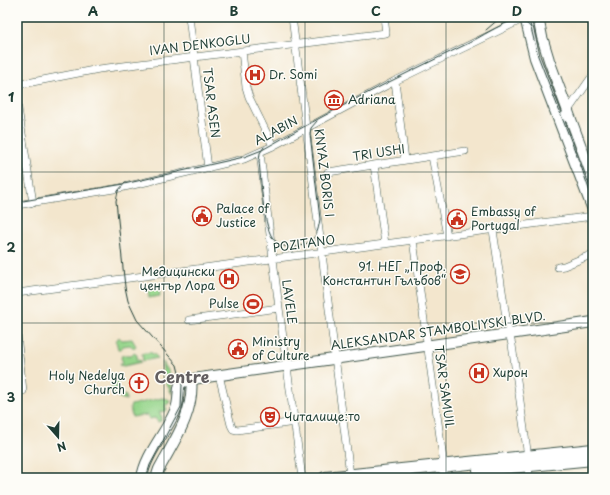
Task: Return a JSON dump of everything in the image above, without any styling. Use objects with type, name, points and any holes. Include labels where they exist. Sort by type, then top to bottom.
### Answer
[{"type":"main road","points":[[526,17],[535,58],[593,210]]},
{"type":"main road","points":[[538,17],[549,60],[593,179]]},
{"type":"main road","points":[[540,29],[546,17]]},
{"type":"main road","name":"ALEKSANDAR STAMBOLIYSKI BLVD.","points":[[187,380],[593,322]]},
{"type":"main road","points":[[142,478],[146,463],[175,413],[179,398],[179,386],[187,380],[191,400],[188,413],[156,478]]},
{"type":"main road","points":[[528,467],[593,450]]},
{"type":"main road","points":[[325,478],[528,467],[593,459]]},
{"type":"main road","points":[[401,478],[444,472]]},
{"type":"street","name":"TSAR ASEN","points":[[189,17],[208,168]]},
{"type":"street","name":"KNYAZ BORIS I","points":[[292,17],[350,476]]},
{"type":"street","name":"IVAN DENKOGLU","points":[[17,85],[99,70],[386,33],[384,17]]},
{"type":"street","name":"ALABIN","points":[[17,205],[120,188],[244,159],[260,153],[395,81],[526,17]]},
{"type":"street","points":[[242,51],[246,87],[249,97],[273,146]]},
{"type":"street","points":[[560,122],[593,75]]},
{"type":"street","points":[[395,81],[405,160]]},
{"type":"street","points":[[17,102],[33,203]]},
{"type":"street","name":"TRI USHI","points":[[328,172],[465,151]]},
{"type":"street","name":"LAVELE","points":[[260,153],[272,259],[302,478]]},
{"type":"street","points":[[432,156],[446,236]]},
{"type":"street","points":[[374,165],[385,244]]},
{"type":"street","name":"POZITANO","points":[[17,293],[593,216]]},
{"type":"street","points":[[493,230],[509,334],[512,344],[528,467]]},
{"type":"street","name":"TSAR SAMUIL","points":[[413,240],[444,472]]},
{"type":"street","points":[[558,267],[593,254]]},
{"type":"street","points":[[189,320],[279,308]]},
{"type":"street","points":[[17,335],[20,391]]},
{"type":"street","points":[[219,375],[233,429],[237,430],[295,422]]},
{"type":"green space","points":[[159,285],[160,296],[149,298],[148,286]]},
{"type":"green space","points":[[119,337],[122,340],[132,339],[136,346],[134,348],[130,345],[123,346],[121,349],[118,349],[116,341]]},
{"type":"green space","points":[[150,351],[158,358],[143,361],[142,354],[149,353]]},
{"type":"green space","points":[[134,353],[137,355],[137,360],[140,360],[141,362],[124,366],[119,365],[123,362],[121,358],[122,355],[131,355]]},
{"type":"green space","points":[[163,362],[170,374],[164,376],[162,366]]},
{"type":"green space","points":[[120,375],[121,380],[117,384],[116,389],[120,394],[126,396],[126,400],[115,396],[111,388],[114,380]]},
{"type":"green space","points":[[171,379],[172,394],[165,381]]},
{"type":"green space","points":[[162,398],[168,399],[170,402],[165,406],[167,409],[166,411],[159,412],[162,417],[161,421],[158,422],[155,418],[149,419],[148,415],[132,417],[131,405]]},
{"type":"tram line","points":[[486,30],[501,17]]},
{"type":"tram line","points":[[17,202],[124,184],[244,157],[262,150],[363,95],[467,44],[506,23],[520,20],[531,28]]},
{"type":"tram line","points":[[530,24],[538,56],[593,201]]},
{"type":"tram line","points":[[264,147],[260,153],[259,161],[266,222],[272,237],[278,243],[286,247],[299,247],[314,238],[320,219],[310,134],[311,128],[317,121]]},
{"type":"tram line","points":[[125,183],[118,191],[116,201],[125,287],[128,301],[137,320],[177,365],[182,385],[181,407],[150,465],[146,478]]},
{"type":"place","name":"Dr. Somi","points":[[255,75]]},
{"type":"place","name":"Adriana","points":[[334,100]]},
{"type":"place","name":"Palace of Justice","points":[[202,216]]},
{"type":"place","name":"Embassy of Portugal","points":[[457,219]]},
{"type":"place","name":"91. НЕГ „Проф. Константин Гълъбов“","points":[[460,274]]},
{"type":"place","name":"Медицински център Лора","points":[[229,279]]},
{"type":"place","name":"Pulse","points":[[253,304]]},
{"type":"place","name":"Ministry of Culture","points":[[238,349]]},
{"type":"place","name":"Хирон","points":[[479,373]]},
{"type":"place","name":"Holy Nedelya Church","points":[[139,383]]},
{"type":"place","name":"Читалище:то","points":[[270,417]]},
{"type":"district","name":"Centre","points":[[182,377]]}]
